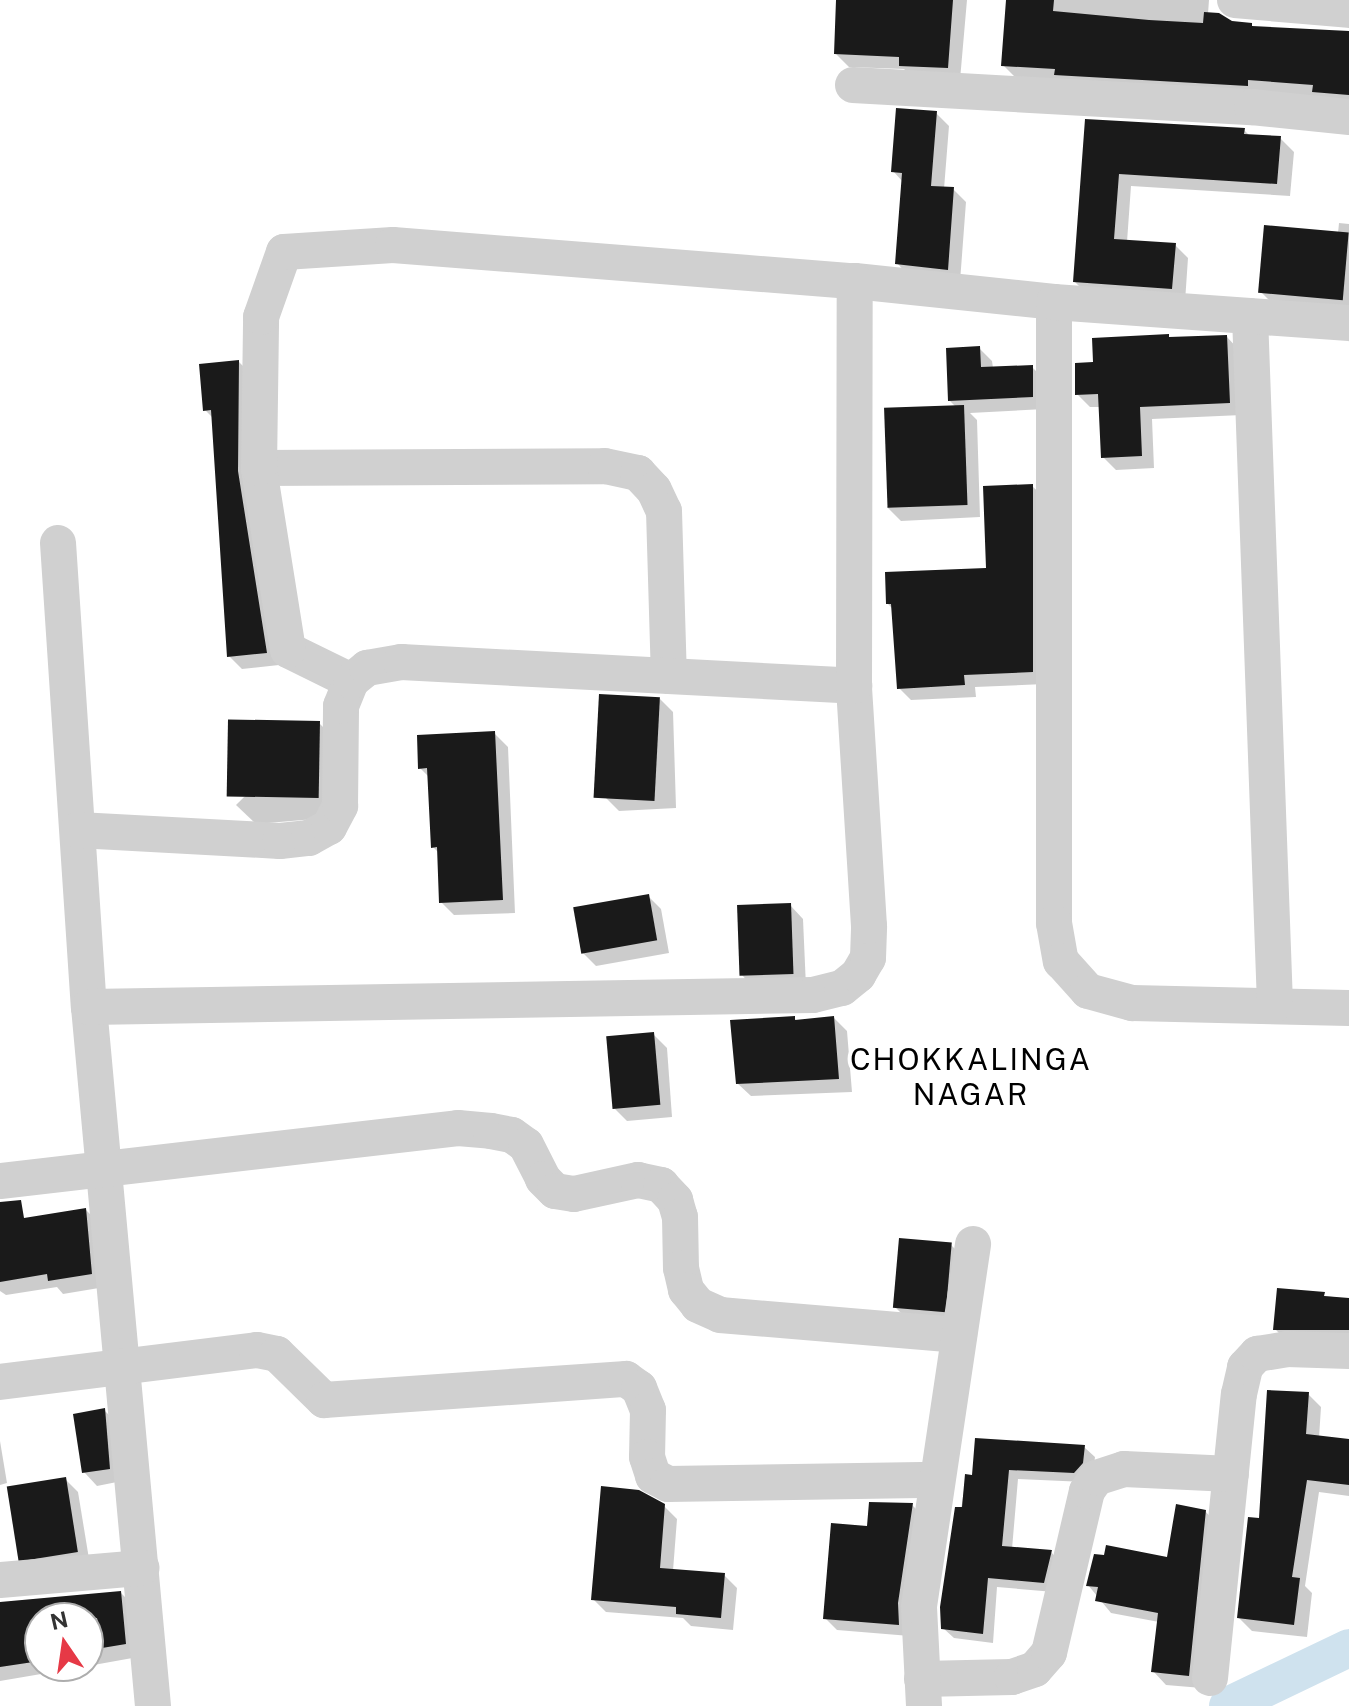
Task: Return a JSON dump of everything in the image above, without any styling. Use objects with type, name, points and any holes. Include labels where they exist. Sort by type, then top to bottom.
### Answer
[{"type":"street","points":[[1235,0],[1349,10]]},
{"type":"street","points":[[853,85],[1252,107],[1349,117]]},
{"type":"street","points":[[351,681],[288,650],[259,468],[261,317],[284,252],[393,245],[855,281],[1054,302],[1349,323]]},
{"type":"street","points":[[89,1007],[797,996],[842,988],[858,975],[868,958],[869,926],[854,686],[855,281]]},
{"type":"street","points":[[1054,302],[1054,923],[1061,961],[1088,991],[1132,1003],[1349,1008]]},
{"type":"street","points":[[1250,316],[1275,1005]]},
{"type":"street","points":[[259,468],[605,466],[638,473],[654,490],[664,511],[669,676]]},
{"type":"street","points":[[58,543],[89,1007],[153,1706]]},
{"type":"street","points":[[78,830],[280,841],[309,838],[329,827],[340,806],[341,706],[351,681],[367,668],[401,662],[854,686]]},
{"type":"street","points":[[0,1181],[458,1128],[491,1131],[512,1135],[526,1145],[543,1179],[555,1191],[574,1194],[638,1180],[661,1185],[675,1200],[680,1217],[681,1268],[686,1290],[698,1305],[720,1315],[959,1335]]},
{"type":"street","points":[[973,1244],[919,1606],[923,1693],[1012,1677],[1035,1669],[1049,1653],[1087,1491],[1096,1478],[1124,1469],[1231,1474]]},
{"type":"street","points":[[1210,1678],[1239,1394],[1245,1367],[1257,1354],[1287,1349],[1349,1351]]},
{"type":"street","points":[[0,1382],[257,1350],[277,1354],[324,1400],[626,1379],[639,1388],[648,1410],[647,1457],[653,1476],[668,1484],[937,1480]]},
{"type":"street","points":[[0,1580],[141,1568]]},
{"type":"building","points":[[836,0],[953,0],[948,68],[899,66],[899,57],[834,54]]},
{"type":"building","points":[[1006,0],[1054,0],[1053,11],[1149,20],[1203,23],[1204,12],[1219,13],[1232,21],[1252,23],[1252,26],[1349,31],[1349,95],[1312,92],[1313,85],[1248,80],[1248,86],[1054,75],[1055,69],[1001,66]]},
{"type":"building","points":[[896,108],[937,111],[931,186],[954,187],[948,270],[895,264],[902,173],[891,172]]},
{"type":"building","points":[[1085,119],[1245,128],[1244,134],[1281,136],[1277,184],[1119,174],[1114,239],[1176,243],[1172,289],[1073,282]]},
{"type":"building","points":[[1264,225],[1349,232],[1343,300],[1258,293]]},
{"type":"building","points":[[1169,334],[1169,337],[1227,335],[1230,403],[1140,407],[1142,456],[1101,458],[1098,394],[1075,395],[1075,363],[1093,362],[1092,338]]},
{"type":"building","points":[[980,346],[981,367],[1033,365],[1033,397],[948,401],[946,348]]},
{"type":"building","points":[[239,360],[238,471],[267,653],[227,657],[211,410],[203,411],[199,364]]},
{"type":"building","points":[[964,405],[967,505],[888,508],[884,408]]},
{"type":"building","points":[[1033,484],[1033,672],[964,675],[965,685],[897,689],[891,604],[886,604],[885,572],[986,568],[983,486]]},
{"type":"building","points":[[599,694],[660,697],[654,801],[594,798]]},
{"type":"building","points":[[228,719],[320,721],[319,798],[227,796]]},
{"type":"building","points":[[495,731],[503,900],[439,903],[437,847],[431,848],[427,768],[418,769],[417,735]]},
{"type":"building","points":[[649,894],[657,940],[581,954],[573,907]]},
{"type":"building","points":[[791,903],[793,974],[740,976],[737,905]]},
{"type":"building","points":[[795,1016],[795,1020],[834,1016],[839,1079],[736,1084],[730,1020]]},
{"type":"building","points":[[654,1032],[660,1105],[613,1109],[606,1036]]},
{"type":"building","points":[[21,1200],[24,1218],[86,1208],[92,1274],[48,1281],[47,1274],[0,1282],[0,1202]]},
{"type":"building","points":[[899,1238],[952,1243],[946,1312],[893,1308]]},
{"type":"building","points":[[1277,1288],[1325,1292],[1324,1296],[1349,1298],[1349,1330],[1273,1330]]},
{"type":"building","points":[[1267,1390],[1309,1392],[1306,1434],[1349,1439],[1349,1485],[1307,1480],[1292,1577],[1300,1578],[1294,1625],[1237,1618],[1248,1517],[1259,1518]]},
{"type":"building","points":[[105,1408],[110,1469],[82,1473],[73,1414]]},
{"type":"building","points":[[975,1438],[1085,1445],[1083,1463],[1074,1473],[1009,1470],[1002,1546],[1052,1550],[1044,1583],[988,1578],[983,1634],[941,1629],[940,1607],[955,1507],[962,1507],[965,1474],[972,1475]]},
{"type":"building","points":[[66,1477],[78,1552],[19,1561],[7,1486]]},
{"type":"building","points":[[601,1486],[639,1490],[665,1504],[660,1568],[725,1573],[721,1618],[676,1614],[676,1607],[591,1600]]},
{"type":"building","points":[[869,1502],[913,1503],[898,1603],[899,1625],[823,1619],[831,1523],[867,1526]]},
{"type":"building","points":[[1176,1504],[1206,1510],[1189,1676],[1151,1672],[1158,1613],[1095,1601],[1098,1587],[1086,1586],[1094,1554],[1104,1555],[1106,1545],[1167,1557]]},
{"type":"building","points":[[121,1591],[126,1644],[104,1648],[104,1602],[24,1602],[24,1663],[0,1667],[0,1602]]},
{"type":"waterway","points":[[1228,1706],[1349,1648]]},
{"type":"district","name":"CHOKKALINGA NAGAR","points":[[971,1076]]}]
